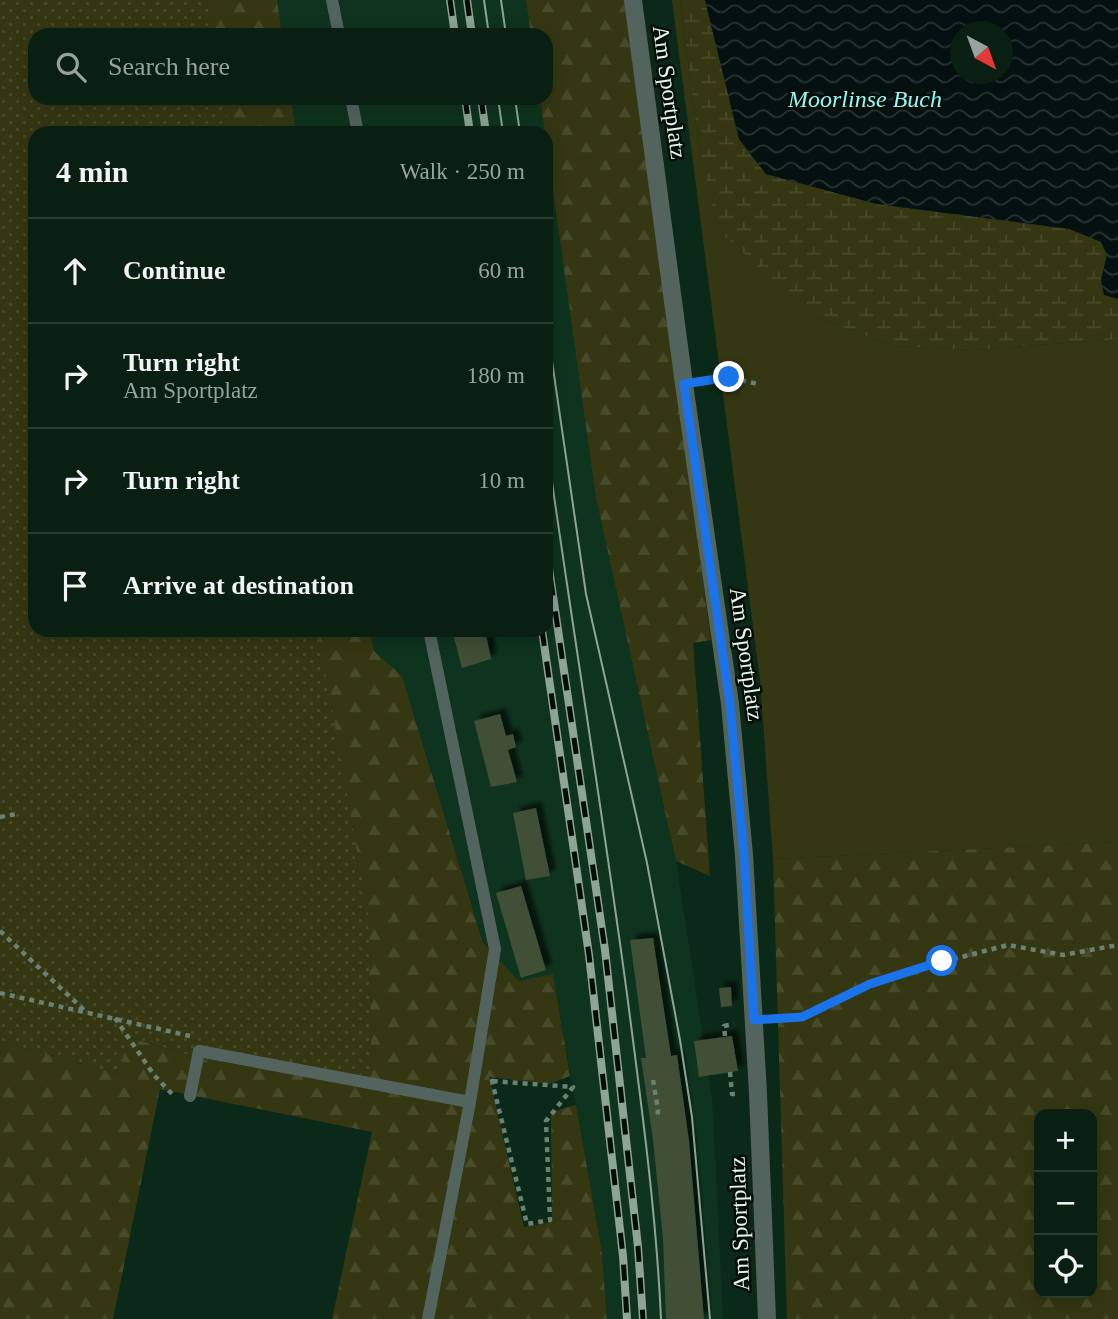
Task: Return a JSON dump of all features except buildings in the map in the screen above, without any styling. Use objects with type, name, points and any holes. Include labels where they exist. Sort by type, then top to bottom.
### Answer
[{"type":"street","name":"Am Sportplatz","points":[[632,0],[730,704],[744,855],[754,1020],[767,1319]]},
{"type":"lane","points":[[332,0],[338,28]]},
{"type":"lane","points":[[352,105],[357,126]]},
{"type":"lane","points":[[428,1319],[470,1102],[495,949],[430,637]]},
{"type":"lane","points":[[185,1099],[199,1051],[470,1102]]},
{"type":"path","points":[[684,384],[729,377],[758,384]]},
{"type":"path","points":[[0,817],[18,814]]},
{"type":"path","points":[[0,931],[86,1011]]},
{"type":"path","points":[[754,1020],[802,1017],[870,984],[942,961],[1008,945],[1063,955],[1118,945]]},
{"type":"path","points":[[0,993],[193,1037],[199,1051]]},
{"type":"path","points":[[114,1018],[154,1075],[185,1099]]},
{"type":"path","points":[[653,1080],[657,1119]]},
{"type":"path","points":[[470,1102],[492,1081]]},
{"type":"path","points":[[492,1081],[573,1087],[546,1121],[550,1220],[527,1224],[492,1081]]},
{"type":"shaded area","points":[[277,0],[526,0],[530,28],[281,28]]},
{"type":"shaded area","points":[[292,105],[541,105],[544,126],[295,126]]},
{"type":"shaded area","points":[[553,191],[596,498],[676,861],[712,1098],[723,1319],[607,1319],[602,1253],[553,975],[519,981],[483,943],[402,676],[374,651],[371,637],[553,637]]},
{"type":"green space","points":[[0,0],[207,0],[212,28],[28,28],[28,105],[225,105],[229,126],[28,126],[28,637],[319,637],[368,914],[372,1075],[218,1064],[129,1037],[118,1074],[0,1041]]},
{"type":"green space","points":[[189,0],[277,0],[281,28],[191,28]]},
{"type":"green space","points":[[526,0],[624,0],[711,640],[693,643],[710,876],[676,861],[596,498],[553,191],[553,126],[544,126],[541,105],[553,105],[553,28],[530,28]]},
{"type":"green space","points":[[672,0],[680,0],[700,155],[813,316],[894,346],[975,350],[1118,339],[1118,842],[773,859],[760,680]]},
{"type":"green space","points":[[680,0],[705,0],[739,139],[766,174],[877,204],[1070,229],[1101,242],[1107,255],[1101,280],[1104,294],[1118,299],[1118,339],[975,350],[894,346],[813,316],[719,231],[700,155]]},
{"type":"green space","points":[[195,105],[292,105],[295,126],[194,126]]},
{"type":"green space","points":[[314,637],[371,637],[374,651],[402,676],[483,943],[519,981],[553,974],[570,1076],[549,1084],[489,1077],[524,1227],[552,1222],[551,1112],[576,1105],[602,1253],[607,1319],[332,1319],[372,1132],[160,1089],[113,1319],[0,1319],[0,1041],[118,1074],[128,1037],[218,1064]]},
{"type":"green space","points":[[1118,842],[1118,1319],[787,1319],[773,859]]},
{"type":"water","name":"Moorlinse Buch","points":[[705,0],[1118,0],[1118,299],[1104,295],[1101,280],[1107,255],[1101,242],[1070,229],[877,204],[766,174],[739,139]]},
{"type":"tram line","points":[[484,0],[488,28]]},
{"type":"tram line","points":[[501,0],[505,28]]},
{"type":"tram line","points":[[499,105],[502,126]]},
{"type":"tram line","points":[[516,105],[519,126]]},
{"type":"tram line","points":[[553,368],[586,594],[647,863],[680,1040],[692,1117],[710,1319]]},
{"type":"tram line","points":[[553,488],[643,1116],[661,1319]]},
{"type":"railway","points":[[450,0],[454,28]]},
{"type":"railway","points":[[467,0],[471,28]]},
{"type":"railway","points":[[466,105],[469,126]]},
{"type":"railway","points":[[482,105],[485,126]]},
{"type":"railway","points":[[553,596],[605,950],[638,1247],[643,1319]]},
{"type":"railway","points":[[543,637],[589,955],[623,1256],[627,1319]]},
{"type":"route","points":[[729,377],[684,384],[730,704],[744,855],[754,1020],[802,1017],[870,984],[942,961]]}]
